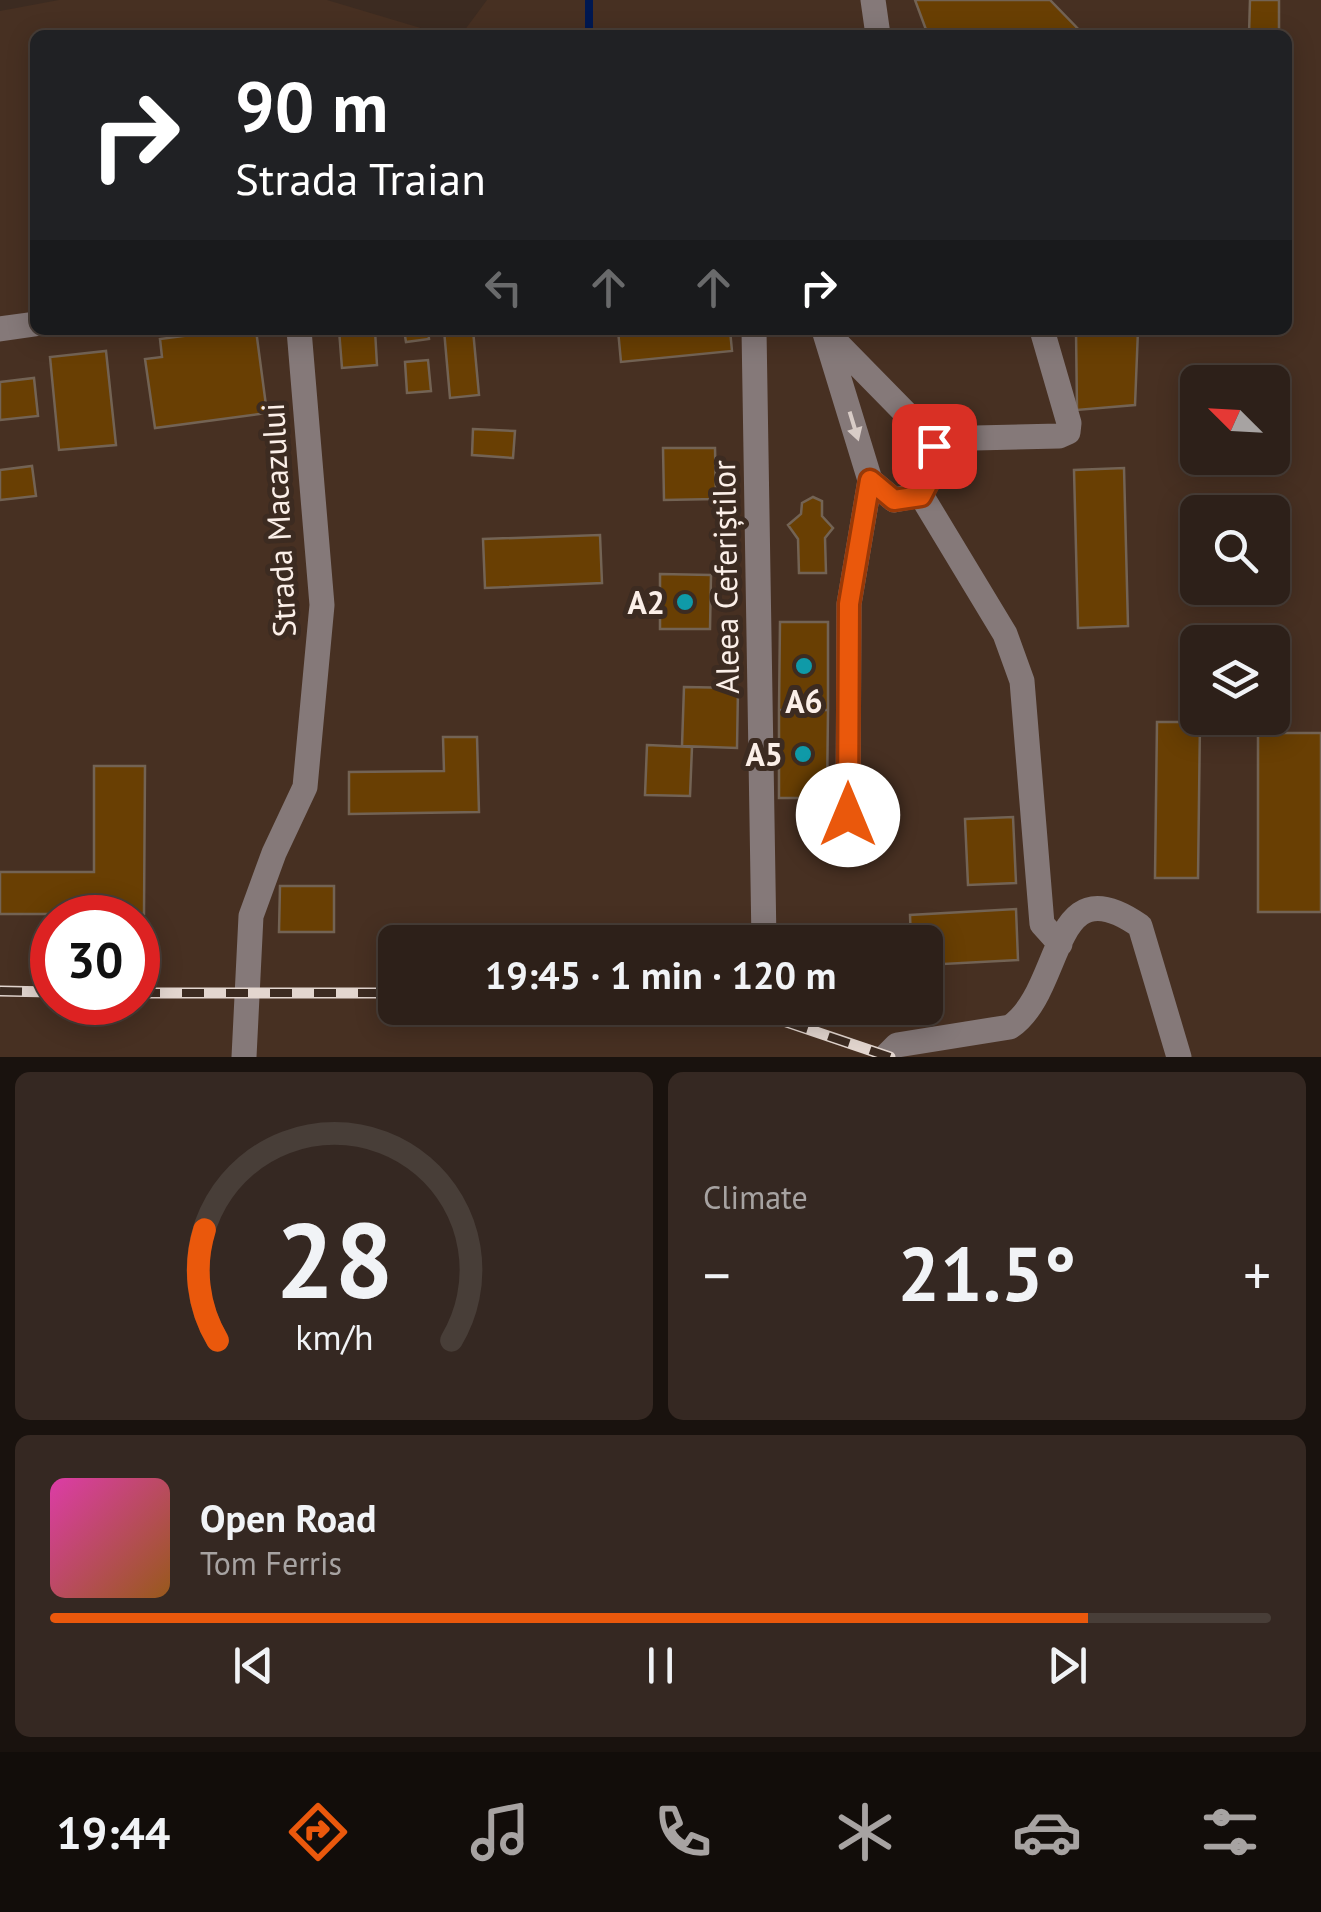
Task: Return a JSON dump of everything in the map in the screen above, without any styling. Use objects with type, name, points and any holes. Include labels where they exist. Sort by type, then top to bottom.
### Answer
[{"type":"street","points":[[873,0],[877,30]]},
{"type":"street","points":[[0,329],[30,325]]},
{"type":"street","name":"Strada Macazului","points":[[244,1057],[252,916],[274,853],[305,787],[322,605],[299,335]]},
{"type":"street","name":"Aleea Ceferiștilor","points":[[754,335],[764,925]]},
{"type":"street","points":[[826,335],[870,480],[849,604],[848,815]]},
{"type":"street","points":[[829,335],[930,439],[935,469],[921,496]]},
{"type":"street","points":[[930,439],[1059,436],[1068,432],[1069,423],[1043,335]]},
{"type":"street","points":[[870,480],[894,500],[921,496]]},
{"type":"street","points":[[921,496],[1005,634],[1022,681],[1042,924],[1060,944]]},
{"type":"street","points":[[885,1057],[898,1045],[1010,1027],[1036,1003],[1069,922],[1080,910],[1101,906],[1140,926],[1179,1057]]},
{"type":"shaded area","points":[[59,0],[327,0],[427,30],[30,30],[30,335],[1292,335],[1292,30],[465,30],[487,0],[1321,0],[1321,1057],[0,1057],[0,11]]},
{"type":"building","points":[[915,0],[1050,0],[1079,30],[926,30]]},
{"type":"building","points":[[1250,0],[1279,0],[1279,30],[1249,30]]},
{"type":"building","points":[[257,335],[267,413],[155,428],[145,359],[162,357],[160,339]]},
{"type":"building","points":[[339,335],[375,335],[377,365],[342,368]]},
{"type":"building","points":[[405,335],[429,335],[429,339],[406,342]]},
{"type":"building","points":[[444,335],[473,335],[479,395],[450,398]]},
{"type":"building","points":[[618,335],[730,335],[732,351],[621,362]]},
{"type":"building","points":[[1076,335],[1138,335],[1135,405],[1077,410]]},
{"type":"building","points":[[106,351],[116,445],[59,450],[50,357]]},
{"type":"building","points":[[428,360],[431,391],[407,393],[405,362]]},
{"type":"building","points":[[34,378],[38,416],[0,420],[0,382]]},
{"type":"building","points":[[473,429],[515,431],[513,458],[472,455]]},
{"type":"building","points":[[663,448],[715,448],[716,499],[664,500]]},
{"type":"building","points":[[32,466],[36,496],[0,500],[0,470]]},
{"type":"building","points":[[1124,468],[1128,626],[1078,628],[1074,470]]},
{"type":"building","points":[[813,497],[822,501],[822,516],[833,528],[825,538],[826,573],[799,573],[798,539],[788,525],[801,514],[802,503]]},
{"type":"building","points":[[600,535],[602,583],[485,588],[483,539]]},
{"type":"building","name":"A2","points":[[660,574],[711,575],[710,629],[660,629]]},
{"type":"building","name":"A6","points":[[780,622],[828,622],[828,710],[779,710]]},
{"type":"building","points":[[684,687],[738,688],[737,748],[682,746]]},
{"type":"building","name":"A5","points":[[779,710],[828,710],[827,798],[779,798]]},
{"type":"building","points":[[1157,722],[1180,722],[1180,735],[1200,735],[1198,878],[1155,878]]},
{"type":"building","points":[[1321,733],[1321,912],[1258,912],[1258,735]]},
{"type":"building","points":[[443,737],[477,737],[479,812],[349,814],[349,772],[444,771]]},
{"type":"building","points":[[647,745],[692,747],[690,796],[645,795]]},
{"type":"building","points":[[94,766],[145,766],[144,895],[30,895],[30,914],[0,914],[0,872],[94,872]]},
{"type":"building","points":[[1013,817],[1016,883],[968,885],[965,819]]},
{"type":"building","points":[[280,886],[334,886],[334,932],[279,932]]},
{"type":"building","points":[[1016,909],[1018,960],[943,964],[943,925],[910,925],[910,915]]},
{"type":"waterway","points":[[589,0],[589,30]]},
{"type":"railway","points":[[0,991],[30,992]]},
{"type":"railway","points":[[160,993],[378,993]]},
{"type":"railway","points":[[795,1025],[890,1057]]},
{"type":"place","name":"A2","points":[[685,602]]},
{"type":"place","name":"A6","points":[[804,666]]},
{"type":"place","name":"A5","points":[[803,754]]},
{"type":"route","points":[[848,815],[849,604],[870,480],[894,500],[921,496],[935,469],[934,446]]}]
